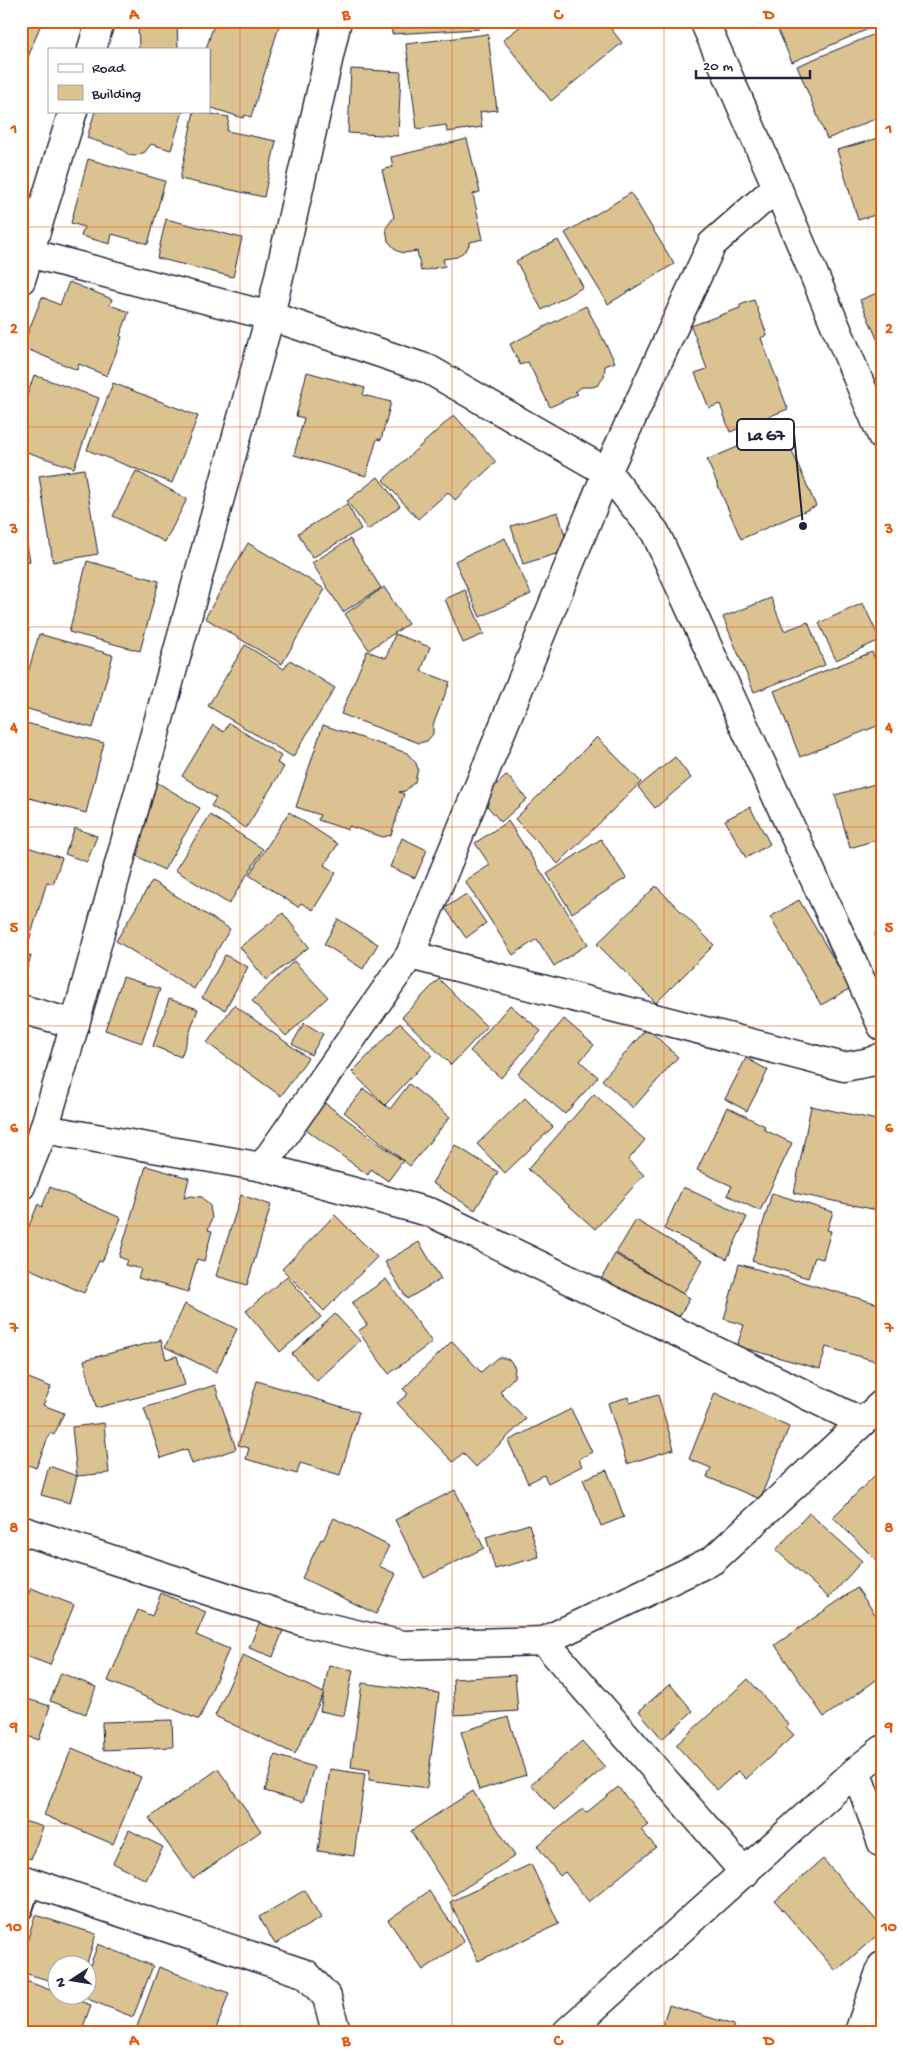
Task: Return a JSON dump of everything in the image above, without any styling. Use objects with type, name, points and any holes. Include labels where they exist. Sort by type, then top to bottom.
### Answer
[{"type":"street","points":[[92,48],[100,21]]},
{"type":"street","points":[[21,1186],[44,1129],[75,1024],[270,316],[337,21]]},
{"type":"street","points":[[704,21],[778,187],[882,436]]},
{"type":"street","points":[[21,280],[26,252],[73,112]]},
{"type":"street","points":[[262,1167],[410,955],[607,472],[712,244],[778,187]]},
{"type":"street","points":[[26,252],[270,316],[428,370],[607,472],[654,532],[882,1026]]},
{"type":"street","points":[[410,955],[844,1067],[870,1062],[882,1057]]},
{"type":"street","points":[[21,1008],[75,1024]]},
{"type":"street","points":[[44,1129],[262,1167],[432,1213],[862,1422]]},
{"type":"street","points":[[21,1530],[304,1622],[403,1645],[544,1641],[713,1560],[882,1404]]},
{"type":"street","points":[[544,1641],[745,1873]]},
{"type":"street","points":[[567,2032],[856,1771],[882,1750]]},
{"type":"street","points":[[856,1771],[882,1843]]},
{"type":"street","points":[[26,1881],[306,1974],[327,1997],[336,2032]]},
{"type":"street","points":[[859,2032],[882,1966]]},
{"type":"lane","points":[[21,1909],[26,1881]]},
{"type":"building","points":[[21,21],[42,21],[27,60],[21,57]]},
{"type":"building","points":[[138,21],[177,21],[178,48],[139,48]]},
{"type":"building","points":[[215,21],[275,21],[280,23],[251,117],[245,115],[243,118],[210,107],[210,48],[206,48]]},
{"type":"building","points":[[391,21],[478,21],[479,29],[392,34]]},
{"type":"building","points":[[527,21],[605,21],[622,43],[551,101],[503,40]]},
{"type":"building","points":[[774,21],[870,21],[873,27],[792,62]]},
{"type":"building","points":[[880,32],[882,116],[827,139],[797,66]]},
{"type":"building","points":[[488,34],[497,110],[480,112],[482,127],[447,132],[446,125],[417,129],[406,44]]},
{"type":"building","points":[[351,69],[401,72],[398,136],[348,133]]},
{"type":"building","points":[[95,112],[183,112],[171,150],[151,144],[145,152],[135,156],[129,155],[121,149],[87,138]]},
{"type":"building","points":[[194,112],[229,117],[227,131],[276,141],[264,197],[180,179]]},
{"type":"building","points":[[882,137],[882,213],[858,220],[837,150]]},
{"type":"building","points":[[467,139],[480,192],[473,194],[483,239],[470,242],[467,249],[457,257],[443,259],[445,266],[421,271],[417,251],[404,253],[397,251],[388,241],[386,228],[394,217],[382,170],[393,167],[391,157]]},
{"type":"building","points":[[88,159],[165,181],[148,244],[112,234],[110,244],[81,236],[84,227],[71,223]]},
{"type":"building","points":[[631,193],[674,264],[608,304],[565,233]]},
{"type":"building","points":[[166,219],[242,238],[233,277],[157,258]]},
{"type":"building","points":[[882,231],[882,249],[876,233]]},
{"type":"building","points":[[558,240],[583,287],[542,310],[516,261]]},
{"type":"building","points":[[69,282],[112,299],[110,305],[129,312],[120,336],[122,337],[107,376],[79,364],[77,370],[22,347],[42,297],[60,305]]},
{"type":"building","points":[[882,291],[882,350],[860,300]]},
{"type":"building","points":[[754,300],[767,335],[761,338],[788,409],[730,432],[720,404],[709,408],[695,373],[707,369],[691,326],[740,308],[740,305]]},
{"type":"building","points":[[586,306],[615,362],[605,366],[604,377],[598,385],[582,387],[575,391],[578,394],[550,407],[528,362],[520,365],[510,344]]},
{"type":"building","points":[[307,372],[365,388],[363,395],[391,402],[381,440],[377,439],[366,476],[294,455],[304,418],[296,416]]},
{"type":"building","points":[[34,375],[99,398],[74,468],[21,450],[21,413]]},
{"type":"building","points":[[113,383],[198,416],[172,483],[87,450]]},
{"type":"building","points":[[454,415],[496,462],[455,500],[448,492],[418,519],[383,480]]},
{"type":"building","points":[[782,428],[816,506],[741,539],[707,460]]},
{"type":"building","points":[[84,469],[98,554],[53,562],[39,476]]},
{"type":"building","points":[[25,471],[31,507],[21,509],[21,472]]},
{"type":"building","points":[[136,471],[187,499],[165,542],[113,516]]},
{"type":"building","points":[[378,477],[400,506],[368,530],[347,501]]},
{"type":"building","points":[[347,504],[361,529],[312,558],[298,533]]},
{"type":"building","points":[[21,509],[30,561],[22,563],[24,572],[21,573]]},
{"type":"building","points":[[558,512],[569,550],[523,564],[511,526]]},
{"type":"building","points":[[505,538],[531,594],[480,617],[455,561]]},
{"type":"building","points":[[350,539],[381,588],[343,612],[312,563]]},
{"type":"building","points":[[248,543],[325,589],[282,664],[205,618]]},
{"type":"building","points":[[87,561],[159,581],[140,651],[69,632]]},
{"type":"building","points":[[384,587],[408,624],[369,650],[345,614]]},
{"type":"building","points":[[465,590],[484,634],[463,643],[445,599]]},
{"type":"building","points":[[771,598],[784,631],[808,622],[825,665],[754,692],[723,617]]},
{"type":"building","points":[[863,603],[880,640],[836,660],[819,623]]},
{"type":"building","points":[[21,627],[29,629],[21,654]]},
{"type":"building","points":[[39,634],[113,655],[93,728],[21,707],[21,697]]},
{"type":"building","points":[[395,634],[430,647],[421,671],[450,682],[433,725],[433,734],[427,741],[419,743],[341,714],[367,651],[386,658]]},
{"type":"building","points":[[245,645],[284,669],[290,660],[335,688],[293,757],[208,706]]},
{"type":"building","points":[[872,652],[882,676],[882,724],[800,757],[774,691]]},
{"type":"building","points":[[26,723],[104,743],[86,813],[22,796],[28,773],[21,771],[21,741]]},
{"type":"building","points":[[229,723],[281,756],[277,763],[284,767],[246,828],[211,806],[216,798],[182,776],[213,725],[224,732]]},
{"type":"building","points":[[323,725],[407,753],[416,763],[418,769],[415,782],[405,791],[399,792],[404,794],[391,835],[383,837],[349,826],[348,830],[318,820],[320,815],[296,807]]},
{"type":"building","points":[[597,737],[641,782],[558,864],[515,819]]},
{"type":"building","points":[[675,757],[691,778],[655,808],[638,787]]},
{"type":"building","points":[[507,775],[527,799],[501,822],[481,799]]},
{"type":"building","points":[[155,781],[200,808],[164,870],[133,854]]},
{"type":"building","points":[[882,782],[882,838],[850,848],[835,795]]},
{"type":"building","points":[[750,807],[770,844],[746,858],[725,820]]},
{"type":"building","points":[[289,812],[338,844],[324,865],[336,873],[313,910],[301,903],[298,907],[249,875]]},
{"type":"building","points":[[210,815],[263,849],[229,904],[175,870]]},
{"type":"building","points":[[508,821],[588,944],[554,966],[537,939],[513,955],[465,881],[490,865],[475,843]]},
{"type":"building","points":[[75,828],[97,836],[87,862],[65,854]]},
{"type":"building","points":[[402,838],[427,850],[415,878],[390,867]]},
{"type":"building","points":[[601,839],[626,878],[572,913],[547,874]]},
{"type":"building","points":[[21,845],[62,858],[53,884],[47,882],[25,954],[31,956],[23,983],[21,983]]},
{"type":"building","points":[[152,881],[230,929],[194,989],[116,941]]},
{"type":"building","points":[[656,886],[714,945],[656,1003],[597,944]]},
{"type":"building","points":[[466,894],[486,923],[466,938],[445,908]]},
{"type":"building","points":[[799,900],[851,988],[821,1005],[770,917]]},
{"type":"building","points":[[283,913],[309,947],[266,980],[240,947]]},
{"type":"building","points":[[338,919],[378,944],[363,969],[324,944]]},
{"type":"building","points":[[882,923],[882,946],[878,943],[875,935],[877,927]]},
{"type":"building","points":[[225,955],[248,967],[225,1010],[202,998]]},
{"type":"building","points":[[294,961],[328,997],[286,1036],[252,1001]]},
{"type":"building","points":[[123,977],[160,989],[142,1043],[105,1030]]},
{"type":"building","points":[[439,979],[487,1027],[451,1065],[402,1017]]},
{"type":"building","points":[[169,999],[198,1009],[181,1057],[153,1046]]},
{"type":"building","points":[[234,1005],[308,1058],[281,1096],[207,1043]]},
{"type":"building","points":[[510,1005],[541,1031],[501,1078],[470,1051]]},
{"type":"building","points":[[564,1019],[594,1045],[580,1061],[598,1077],[565,1114],[518,1074]]},
{"type":"building","points":[[304,1023],[323,1034],[311,1055],[292,1044]]},
{"type":"building","points":[[400,1023],[432,1055],[385,1105],[352,1072]]},
{"type":"building","points":[[647,1028],[678,1057],[633,1108],[602,1080]]},
{"type":"building","points":[[746,1058],[768,1070],[747,1111],[725,1099]]},
{"type":"building","points":[[409,1084],[450,1117],[410,1166],[344,1112],[364,1089],[390,1109]]},
{"type":"building","points":[[594,1094],[645,1140],[628,1160],[644,1175],[595,1229],[528,1169]]},
{"type":"building","points":[[525,1098],[553,1127],[505,1173],[477,1144]]},
{"type":"building","points":[[322,1101],[403,1161],[388,1181],[371,1169],[368,1175],[303,1127]]},
{"type":"building","points":[[811,1106],[882,1121],[882,1211],[794,1193]]},
{"type":"building","points":[[727,1107],[765,1126],[763,1129],[792,1143],[760,1211],[727,1195],[732,1186],[697,1170]]},
{"type":"building","points":[[455,1145],[498,1172],[475,1210],[432,1183]]},
{"type":"building","points":[[146,1166],[189,1178],[184,1198],[190,1196],[202,1197],[210,1206],[212,1218],[208,1230],[212,1231],[204,1261],[197,1259],[188,1292],[138,1278],[141,1269],[125,1265],[127,1260],[119,1257]]},
{"type":"building","points":[[50,1187],[121,1218],[102,1262],[99,1261],[84,1293],[21,1265],[21,1256],[28,1242],[23,1240],[38,1204],[42,1207]]},
{"type":"building","points":[[683,1187],[747,1217],[727,1259],[664,1229]]},
{"type":"building","points":[[772,1193],[833,1212],[827,1230],[831,1231],[823,1259],[815,1257],[808,1278],[752,1261]]},
{"type":"building","points":[[241,1195],[271,1205],[247,1285],[216,1276]]},
{"type":"building","points":[[335,1215],[377,1257],[324,1311],[282,1269]]},
{"type":"building","points":[[636,1220],[703,1260],[683,1294],[616,1253]]},
{"type":"building","points":[[419,1242],[441,1279],[407,1299],[385,1262]]},
{"type":"building","points":[[615,1254],[690,1298],[673,1327],[599,1283]]},
{"type":"building","points":[[739,1264],[882,1305],[882,1341],[876,1361],[826,1347],[820,1369],[737,1346],[744,1325],[724,1319]]},
{"type":"building","points":[[287,1276],[321,1317],[280,1352],[246,1311]]},
{"type":"building","points":[[386,1279],[432,1342],[389,1374],[358,1331],[367,1325],[352,1303]]},
{"type":"building","points":[[185,1304],[237,1329],[216,1372],[165,1347]]},
{"type":"building","points":[[335,1314],[360,1341],[317,1381],[292,1354]]},
{"type":"building","points":[[161,1340],[166,1359],[177,1356],[185,1385],[96,1408],[84,1360]]},
{"type":"building","points":[[452,1341],[481,1372],[497,1358],[501,1357],[510,1360],[515,1368],[514,1377],[500,1392],[526,1419],[476,1467],[463,1453],[453,1462],[397,1403],[408,1394],[403,1389]]},
{"type":"building","points":[[21,1375],[51,1387],[43,1405],[64,1413],[54,1435],[50,1433],[36,1468],[21,1462]]},
{"type":"building","points":[[257,1381],[359,1412],[340,1475],[300,1463],[297,1474],[246,1459],[249,1448],[238,1445]]},
{"type":"building","points":[[215,1385],[236,1449],[192,1464],[187,1449],[161,1458],[144,1408]]},
{"type":"building","points":[[715,1393],[789,1427],[760,1499],[707,1477],[711,1468],[689,1459]]},
{"type":"building","points":[[658,1395],[674,1449],[627,1464],[608,1403],[628,1397],[630,1403]]},
{"type":"building","points":[[571,1409],[592,1452],[579,1459],[582,1466],[548,1483],[544,1475],[528,1483],[508,1441]]},
{"type":"building","points":[[104,1423],[109,1473],[77,1476],[72,1427]]},
{"type":"building","points":[[49,1466],[77,1476],[70,1503],[41,1495]]},
{"type":"building","points":[[882,1468],[882,1566],[833,1517]]},
{"type":"building","points":[[607,1470],[624,1517],[601,1526],[583,1479]]},
{"type":"building","points":[[455,1490],[484,1548],[424,1578],[395,1520]]},
{"type":"building","points":[[809,1513],[862,1561],[829,1598],[776,1550]]},
{"type":"building","points":[[334,1518],[389,1546],[379,1566],[396,1574],[376,1614],[302,1578],[321,1539],[323,1540]]},
{"type":"building","points":[[529,1524],[539,1557],[495,1569],[486,1537]]},
{"type":"building","points":[[31,1588],[74,1605],[50,1665],[21,1654],[21,1612]]},
{"type":"building","points":[[857,1588],[882,1624],[882,1676],[824,1717],[775,1645]]},
{"type":"building","points":[[161,1593],[206,1612],[196,1635],[229,1649],[199,1720],[108,1681],[138,1610],[152,1616]]},
{"type":"building","points":[[882,1593],[882,1612],[873,1600]]},
{"type":"building","points":[[262,1616],[285,1625],[273,1657],[249,1648]]},
{"type":"building","points":[[243,1655],[324,1693],[295,1754],[215,1716]]},
{"type":"building","points":[[329,1665],[353,1670],[344,1716],[320,1711]]},
{"type":"building","points":[[61,1673],[96,1687],[86,1714],[50,1701]]},
{"type":"building","points":[[515,1675],[518,1711],[455,1715],[453,1679]]},
{"type":"building","points":[[748,1679],[789,1725],[786,1727],[794,1735],[746,1779],[738,1771],[717,1790],[676,1745]]},
{"type":"building","points":[[362,1683],[439,1693],[427,1788],[369,1780],[370,1770],[351,1767]]},
{"type":"building","points":[[670,1684],[693,1711],[662,1739],[639,1711]]},
{"type":"building","points":[[21,1697],[50,1706],[39,1740],[21,1734]]},
{"type":"building","points":[[508,1717],[526,1775],[479,1790],[461,1732]]},
{"type":"building","points":[[172,1720],[173,1747],[103,1750],[102,1722]]},
{"type":"building","points":[[582,1741],[605,1767],[554,1810],[531,1784]]},
{"type":"building","points":[[72,1748],[141,1777],[113,1844],[44,1815]]},
{"type":"building","points":[[275,1755],[314,1767],[303,1802],[265,1791]]},
{"type":"building","points":[[218,1769],[261,1831],[193,1879],[149,1818]]},
{"type":"building","points":[[330,1769],[365,1774],[354,1856],[318,1851]]},
{"type":"building","points":[[618,1787],[649,1825],[641,1830],[656,1847],[589,1902],[565,1872],[560,1876],[537,1846],[583,1809],[586,1813]]},
{"type":"building","points":[[473,1791],[515,1856],[452,1896],[411,1831]]},
{"type":"building","points":[[21,1820],[43,1827],[31,1859],[21,1856]]},
{"type":"building","points":[[129,1830],[163,1847],[146,1880],[113,1863]]},
{"type":"building","points":[[823,1859],[882,1927],[882,1931],[836,1971],[775,1901]]},
{"type":"building","points":[[531,1864],[559,1924],[478,1961],[450,1902]]},
{"type":"building","points":[[305,1890],[321,1918],[275,1944],[259,1917]]},
{"type":"building","points":[[429,1891],[464,1942],[423,1970],[388,1920]]},
{"type":"building","points":[[35,1915],[96,1934],[89,1956],[48,1956],[48,1980],[21,1972],[21,1961]]},
{"type":"building","points":[[98,1944],[153,1966],[133,2017],[98,2003],[98,1956],[94,1956]]},
{"type":"building","points":[[159,1967],[229,1993],[215,2032],[135,2032]]},
{"type":"building","points":[[21,1979],[48,1989],[48,2006],[91,2006],[81,2032],[21,2032]]},
{"type":"building","points":[[669,2005],[734,2025],[732,2032],[660,2032]]},
{"type":"place","name":"La G7","points":[[803,526]]}]
